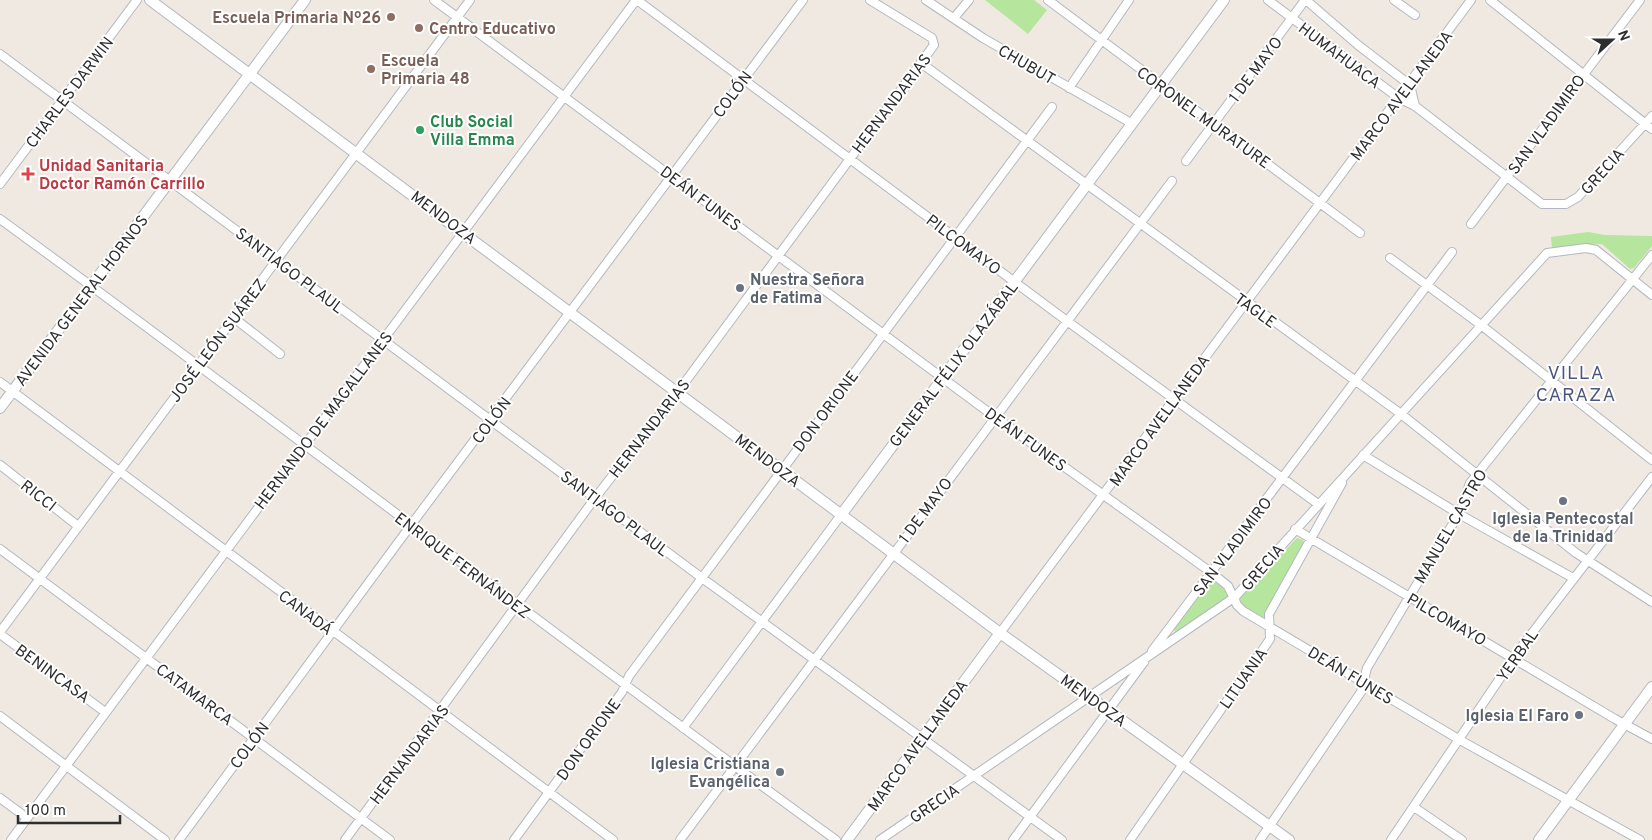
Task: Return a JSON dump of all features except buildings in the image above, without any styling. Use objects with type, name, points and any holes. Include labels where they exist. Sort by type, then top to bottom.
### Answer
[{"type":"street","name":"CHARLES DARWIN","points":[[0,184],[138,0]]},
{"type":"street","name":"MENDOZA","points":[[150,0],[358,153],[841,515],[1090,698],[1289,840]]},
{"type":"street","name":"AVENIDA GENERAL HORNOS","points":[[0,408],[305,0]]},
{"type":"street","name":"DEÁN FUNES","points":[[434,0],[942,378],[1212,573],[1228,586],[1235,597],[1237,605],[1243,611],[1460,740],[1640,840]]},
{"type":"street","name":"JOSÉ LEÓN SUÁREZ","points":[[0,633],[470,0]]},
{"type":"street","name":"PILCOMAYO","points":[[636,0],[1067,321],[1318,504]]},
{"type":"street","name":"HERNANDO DE MAGALLANES","points":[[11,840],[636,0]]},
{"type":"street","name":"COLÓN","points":[[179,840],[411,525],[804,0]]},
{"type":"street","name":"HERNANDARIAS","points":[[345,840],[595,498],[677,393],[934,45],[934,40],[870,0]]},
{"type":"street","name":"CHUBUT","points":[[926,0],[983,38],[1131,123]]},
{"type":"street","points":[[954,18],[969,0]]},
{"type":"street","name":"CORONEL MURATURE","points":[[1048,0],[1213,125],[1321,202],[1360,233]]},
{"type":"street","points":[[1069,88],[1129,0]]},
{"type":"street","name":"GENERAL FÉLIX OLAZÁBAL","points":[[683,728],[1224,0]]},
{"type":"street","name":"HUMAHUACA","points":[[1268,0],[1400,99],[1415,106],[1542,204]]},
{"type":"street","name":"HUMAHUACA","points":[[1305,0],[1358,45],[1410,85]]},
{"type":"street","name":"1 DE MAYO","points":[[1186,161],[1305,0]]},
{"type":"street","points":[[1394,0],[1415,15]]},
{"type":"street","name":"MARCO AVELLANEDA","points":[[847,840],[1245,302],[1400,99],[1471,0]]},
{"type":"street","points":[[1490,0],[1652,129]]},
{"type":"street","name":"SAN VLADIMIRO","points":[[1471,224],[1640,0]]},
{"type":"street","name":"SANTIAGO PLAUL","points":[[0,54],[761,622],[1062,840]]},
{"type":"street","name":"TAGLE","points":[[921,64],[1401,414],[1587,560]]},
{"type":"street","points":[[1410,85],[1415,106]]},
{"type":"street","name":"DON ORIONE","points":[[514,840],[622,692],[629,676],[781,469],[956,238],[1052,107]]},
{"type":"street","name":"GRECIA","points":[[1542,204],[1566,204],[1578,197],[1652,116]]},
{"type":"street","name":"1 DE MAYO","points":[[680,840],[1172,181]]},
{"type":"street","name":"ENRIQUE FERNÁNDEZ","points":[[0,219],[199,365],[517,605],[836,840]]},
{"type":"street","name":"GRECIA","points":[[880,840],[1235,597],[1547,253],[1586,248],[1592,249],[1632,279]]},
{"type":"street","name":"SAN VLADIMIRO","points":[[1013,840],[1147,657],[1452,252]]},
{"type":"street","name":"MANUEL CASTRO","points":[[1260,840],[1361,692],[1367,668],[1459,514],[1466,490],[1477,473],[1652,255]]},
{"type":"street","points":[[1390,258],[1481,325],[1652,460]]},
{"type":"street","points":[[1632,279],[1652,295]]},
{"type":"street","points":[[234,318],[280,354]]},
{"type":"street","name":"CANADÁ","points":[[0,382],[613,840]]},
{"type":"street","points":[[1364,455],[1459,514],[1573,578]]},
{"type":"street","name":"RICCI","points":[[0,465],[78,526]]},
{"type":"street","name":"YERBAL","points":[[1391,840],[1515,658],[1573,578],[1652,477]]},
{"type":"street","name":"LITUANIA","points":[[1130,840],[1270,639],[1269,614],[1344,479]]},
{"type":"street","name":"PILCOMAYO","points":[[1295,529],[1409,598],[1652,739]]},
{"type":"street","name":"CATAMARCA","points":[[0,549],[390,840]]},
{"type":"street","points":[[1587,560],[1652,602]]},
{"type":"street","name":"BENINCASA","points":[[0,633],[105,712]]},
{"type":"street","points":[[1539,840],[1652,686]]},
{"type":"street","points":[[0,716],[165,840]]},
{"type":"street","points":[[0,798],[27,818]]},
{"type":"street","points":[[1414,807],[1462,840]]},
{"type":"green space","points":[[985,0],[1034,0],[1047,10],[1028,34]]},
{"type":"green space","points":[[1588,232],[1605,235],[1652,236],[1652,246],[1634,268],[1630,269],[1602,244],[1552,248],[1551,237]]},
{"type":"green space","points":[[1297,538],[1303,540],[1304,546],[1265,617],[1262,618],[1242,606],[1239,598]]},
{"type":"green space","points":[[1209,582],[1215,582],[1227,592],[1228,597],[1176,633],[1174,629]]},
{"type":"place","name":"Escuela Primaria Nº26","points":[[391,17]]},
{"type":"place","name":"Centro Educativo","points":[[419,28]]},
{"type":"place","name":"Escuela Primaria 48","points":[[371,69]]},
{"type":"place","name":"Club Social Villa Emma","points":[[420,130]]},
{"type":"place","name":"Unidad Sanitaria Doctor Ramón Carrillo","points":[[28,174]]},
{"type":"place","name":"Nuestra Señora de Fatima","points":[[740,288]]},
{"type":"place","name":"Iglesia Pentecostal de la Trinidad","points":[[1563,501]]},
{"type":"place","name":"Iglesia El Faro","points":[[1579,715]]},
{"type":"place","name":"Iglesia Cristiana Evangélica","points":[[780,772]]},
{"type":"district","name":"VILLA CARAZA","points":[[1576,383]]}]
